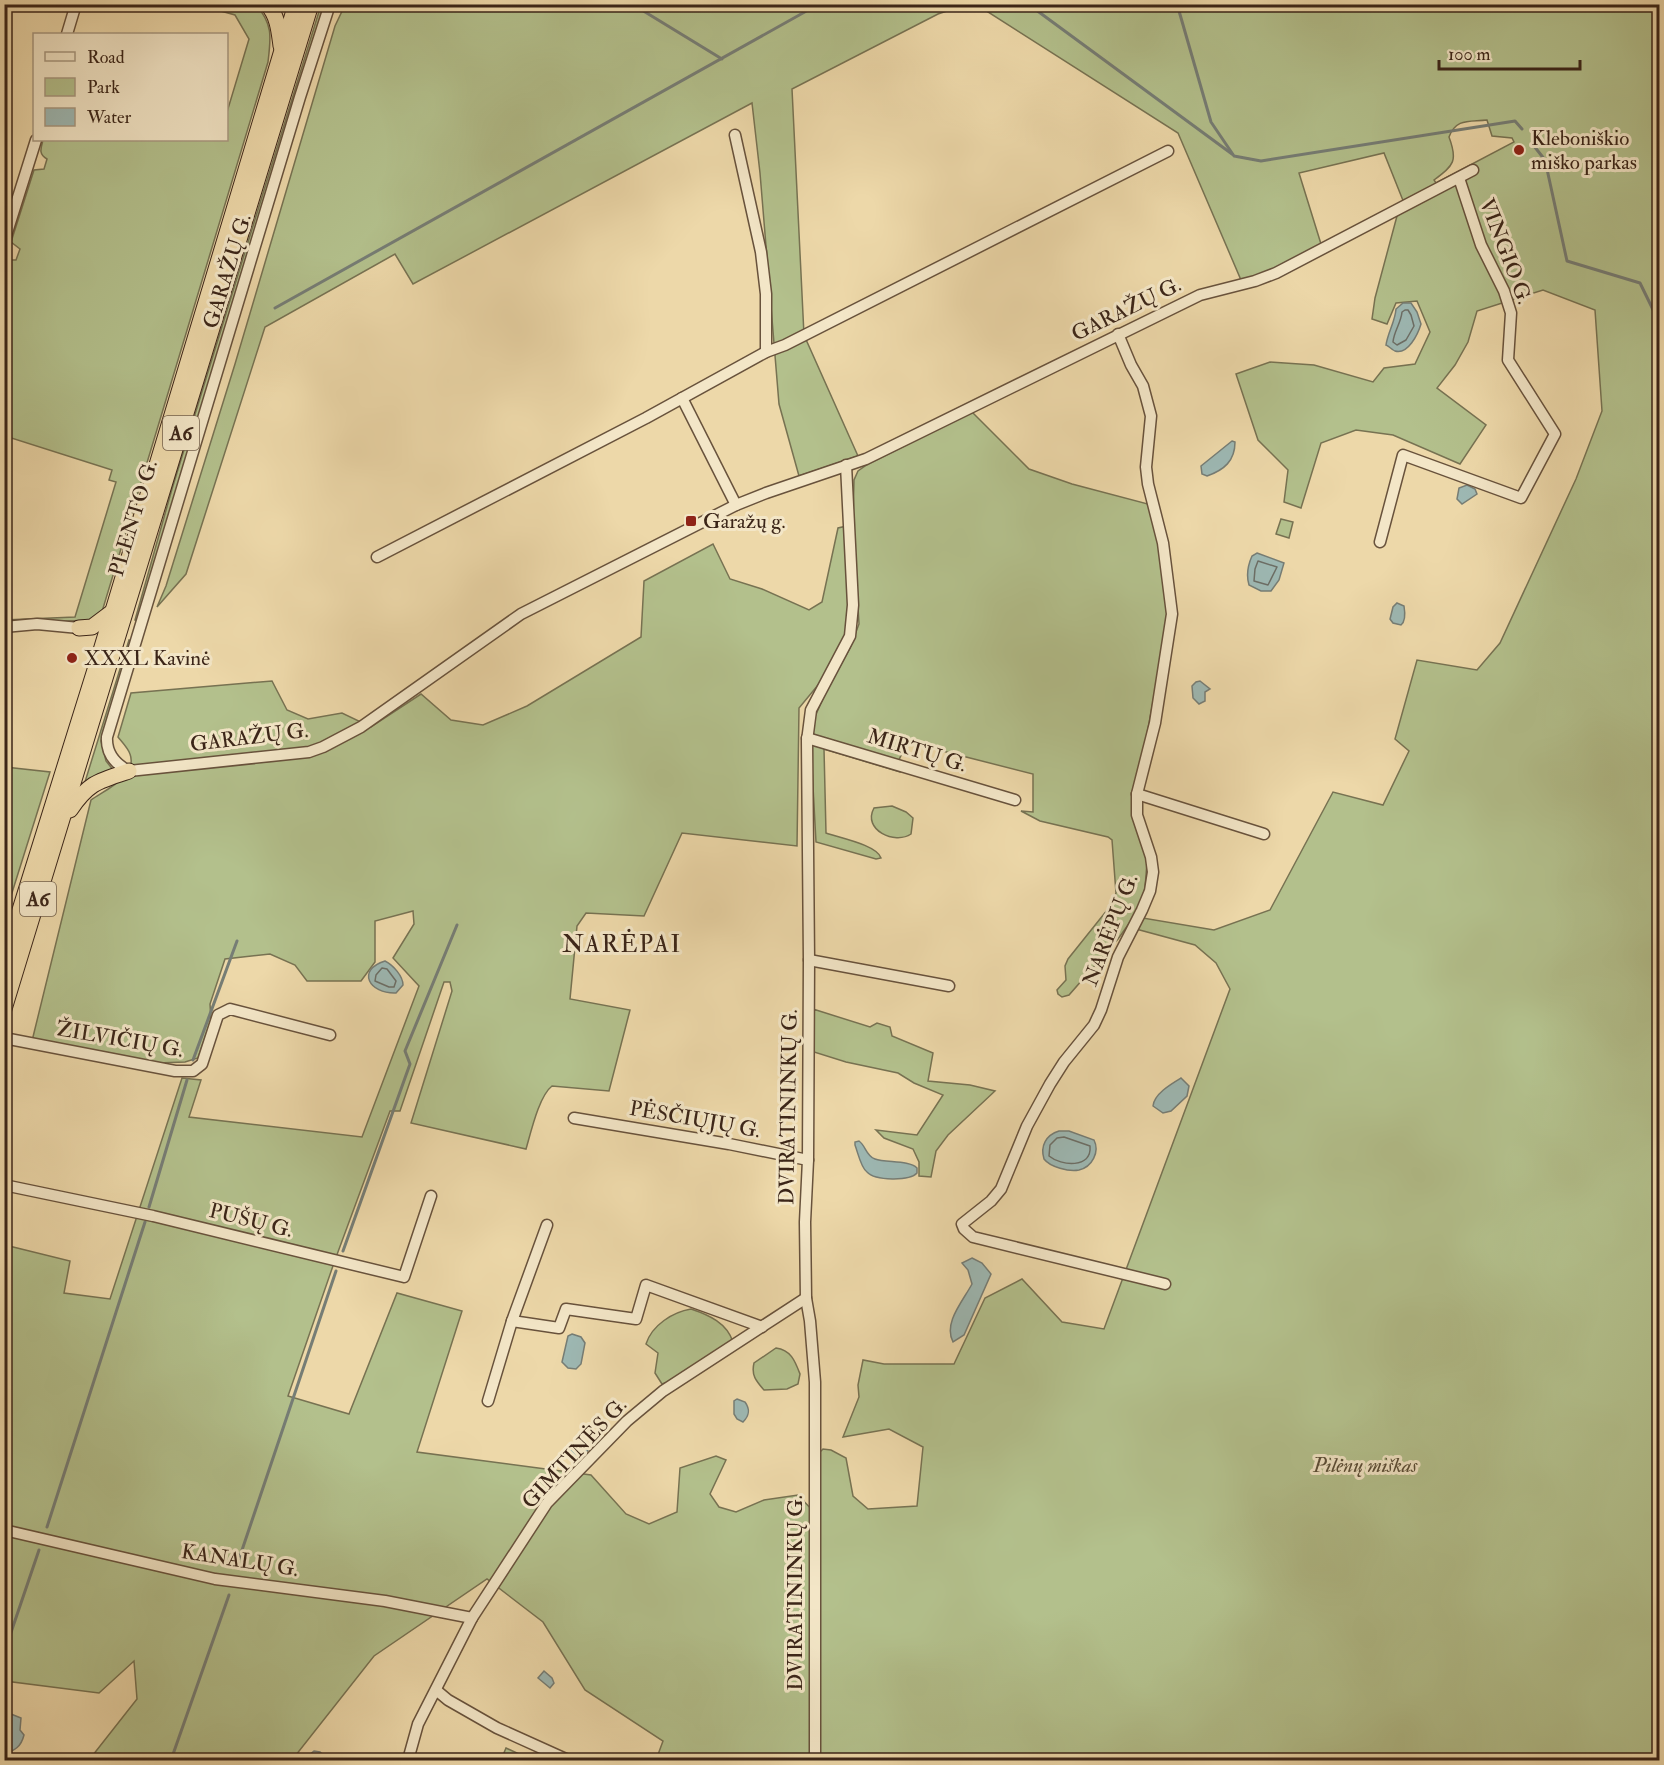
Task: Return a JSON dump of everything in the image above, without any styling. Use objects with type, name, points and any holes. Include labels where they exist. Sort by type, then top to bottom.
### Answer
[{"type":"highway","points":[[267,4],[277,21],[282,51]]},
{"type":"highway","name":"PLENTO G.","points":[[4,961],[99,657],[296,4]]},
{"type":"highway","name":"PLENTO G.","points":[[4,1009],[311,4]]},
{"type":"highway","points":[[79,628],[92,627],[112,612]]},
{"type":"highway","points":[[79,628],[89,637],[99,657]]},
{"type":"highway","points":[[60,826],[86,788],[129,771]]},
{"type":"street","points":[[67,33],[76,4]]},
{"type":"street","name":"GARAŽŲ G.","points":[[330,4],[107,737],[107,748],[111,758],[120,767],[129,771],[309,752],[323,747],[361,726],[521,614],[736,505],[866,459],[1200,294],[1255,281],[1276,273],[1473,170]]},
{"type":"street","points":[[735,135],[761,252],[766,294],[766,352]]},
{"type":"street","points":[[4,242],[36,141]]},
{"type":"street","points":[[377,557],[766,352],[785,345],[1168,151]]},
{"type":"street","name":"VINGIO G.","points":[[1380,542],[1403,455],[1521,498],[1555,434],[1508,360],[1511,313],[1504,291],[1481,245],[1459,178]]},
{"type":"street","name":"NARĖPŲ G.","points":[[1118,334],[1143,386],[1151,416],[1146,467],[1163,543],[1172,614],[1155,723],[1137,794],[1137,815],[1151,857],[1153,872],[1150,891],[1118,957],[1101,1010],[1094,1024],[1050,1084],[1028,1126],[1001,1189],[991,1201],[962,1224],[973,1237],[1164,1284]]},
{"type":"street","points":[[682,398],[736,505]]},
{"type":"street","name":"DVIRATININKŲ G.","points":[[815,1761],[815,1382],[806,1298],[805,1222],[808,1160],[809,960],[807,738],[811,710],[850,636],[853,605],[846,465]]},
{"type":"street","points":[[4,627],[31,624],[79,628]]},
{"type":"street","name":"MIRTŲ G.","points":[[807,738],[1015,800]]},
{"type":"street","points":[[1137,794],[1264,834]]},
{"type":"street","points":[[809,960],[949,986]]},
{"type":"street","name":"ŽILVIČIŲ G.","points":[[4,1038],[174,1071],[194,1071],[202,1064],[218,1015],[230,1009],[330,1035]]},
{"type":"street","name":"PĖSČIŲJŲ G.","points":[[574,1118],[808,1160]]},
{"type":"street","name":"PUŠŲ G.","points":[[4,1185],[153,1216],[404,1277],[431,1196]]},
{"type":"street","points":[[488,1401],[512,1321],[547,1225]]},
{"type":"street","points":[[512,1321],[559,1328],[566,1309],[636,1320],[646,1285],[762,1327]]},
{"type":"street","name":"GIMTINĖS G.","points":[[408,1761],[418,1724],[472,1618],[547,1503],[627,1421],[663,1391],[806,1298]]},
{"type":"street","name":"KANALŲ G.","points":[[4,1530],[215,1579],[385,1601],[472,1618]]},
{"type":"street","points":[[436,1690],[496,1728],[568,1761]]},
{"type":"green space","points":[[392,4],[446,11],[478,4],[965,5],[938,14],[792,89],[804,335],[858,456],[799,476],[779,404],[752,103],[413,284],[395,254],[265,327],[186,574],[157,607],[166,586],[235,364],[335,26],[345,5]]},
{"type":"green space","points":[[199,5],[256,5],[262,12],[270,31],[268,62],[101,615],[90,620],[5,624],[4,620],[75,617],[116,482],[109,480],[112,470],[5,436],[5,269],[7,260],[16,260],[20,249],[11,242],[34,170],[44,169],[47,159],[41,153],[43,141],[228,141],[228,109],[249,39],[235,15]]},
{"type":"green space","points":[[321,5],[325,5],[138,621],[135,620],[172,489]]},
{"type":"green space","name":"Pilėnų miškas","points":[[977,5],[1659,5],[1659,1760],[820,1760],[820,1452],[823,1449],[831,1450],[846,1458],[853,1496],[868,1509],[917,1506],[923,1447],[889,1429],[843,1437],[859,1397],[858,1385],[863,1360],[884,1364],[954,1364],[985,1298],[1022,1279],[1062,1322],[1104,1329],[1230,989],[1216,963],[1195,945],[1136,929],[1143,918],[1214,930],[1270,910],[1333,792],[1383,805],[1409,751],[1395,739],[1417,660],[1477,670],[1500,643],[1576,479],[1602,411],[1595,310],[1543,290],[1477,311],[1468,342],[1455,365],[1437,388],[1486,425],[1460,464],[1393,435],[1356,430],[1321,443],[1301,508],[1284,502],[1288,470],[1258,440],[1236,374],[1270,362],[1314,365],[1373,382],[1384,368],[1415,364],[1430,332],[1417,301],[1396,303],[1387,324],[1372,319],[1375,298],[1397,216],[1406,208],[1384,153],[1299,173],[1321,244],[1268,273],[1241,280],[1178,133]],"holes":[[[1487,120],[1492,136],[1512,138],[1514,142],[1436,183],[1434,180],[1452,162],[1453,152],[1449,137],[1455,127],[1464,122]]]},
{"type":"green space","points":[[972,412],[1029,469],[1072,484],[1148,504],[1160,546],[1168,594],[1167,627],[1141,766],[1142,845],[1147,862],[1145,888],[1138,911],[1118,939],[1069,995],[1062,997],[1057,990],[1066,980],[1065,966],[1068,959],[1112,904],[1116,893],[1112,840],[1108,837],[1040,821],[1021,811],[1033,812],[1033,774],[907,742],[899,760],[900,772],[824,749],[826,833],[873,849],[881,858],[876,859],[816,842],[811,750],[813,721],[850,648],[859,624],[853,522],[854,480],[858,471],[868,464]]},
{"type":"green space","points":[[1281,519],[1293,522],[1289,538],[1276,534]]},
{"type":"green space","points":[[847,526],[848,629],[823,679],[799,708],[797,846],[682,833],[644,916],[586,913],[577,926],[570,999],[630,1010],[609,1091],[552,1086],[539,1106],[526,1149],[411,1123],[452,991],[450,982],[444,982],[400,1111],[390,1111],[288,1396],[349,1414],[397,1293],[462,1311],[417,1452],[591,1475],[626,1514],[649,1524],[677,1512],[680,1468],[716,1456],[726,1460],[710,1494],[719,1507],[736,1512],[764,1500],[798,1495],[815,1513],[815,1760],[656,1760],[663,1741],[585,1690],[543,1622],[487,1579],[374,1656],[292,1760],[89,1760],[137,1699],[134,1661],[99,1693],[5,1681],[5,1245],[70,1261],[64,1293],[110,1299],[182,1078],[201,1080],[189,1117],[362,1137],[419,986],[393,958],[414,924],[413,911],[375,921],[375,962],[361,981],[307,981],[295,965],[270,954],[225,959],[210,1004],[211,1020],[198,1058],[185,1062],[157,1063],[32,1041],[91,800],[119,782],[125,776],[131,762],[130,754],[118,737],[131,693],[272,681],[287,710],[308,719],[342,713],[371,727],[421,694],[451,720],[483,725],[527,706],[641,637],[644,581],[713,544],[730,579],[762,589],[809,610],[822,602],[838,528]]},
{"type":"green space","points":[[129,640],[131,641],[101,741],[106,761],[114,771],[84,785]]},
{"type":"green space","points":[[4,767],[50,772],[5,915]]},
{"type":"green space","points":[[892,806],[913,818],[911,834],[897,838],[876,829],[871,816],[874,808]]},
{"type":"green space","points":[[813,1009],[870,1027],[877,1023],[890,1027],[892,1036],[933,1053],[928,1081],[970,1085],[995,1091],[948,1135],[936,1151],[931,1177],[919,1176],[919,1162],[913,1149],[884,1138],[876,1130],[917,1135],[943,1095],[914,1083],[898,1073],[846,1062],[814,1052]]},
{"type":"green space","points":[[691,1309],[711,1317],[722,1325],[733,1342],[679,1378],[662,1384],[655,1373],[658,1353],[646,1344],[653,1331],[664,1320]]},
{"type":"green space","points":[[776,1348],[785,1351],[794,1361],[800,1374],[798,1384],[787,1389],[764,1390],[755,1378],[754,1363]]},
{"type":"green space","points":[[506,1748],[532,1760],[501,1760]]},
{"type":"water","points":[[1403,303],[1411,303],[1421,324],[1408,347],[1395,351],[1386,345],[1396,309]]},
{"type":"water","points":[[1232,441],[1235,442],[1231,460],[1213,474],[1207,476],[1202,474],[1201,466]]},
{"type":"water","points":[[1467,485],[1475,489],[1477,494],[1462,504],[1457,499],[1459,488]]},
{"type":"water","points":[[1257,553],[1284,563],[1279,580],[1271,591],[1261,591],[1249,585],[1249,566],[1252,556]]},
{"type":"water","points":[[1397,603],[1404,606],[1405,614],[1401,625],[1393,623],[1390,619],[1393,607]]},
{"type":"water","points":[[1200,681],[1210,689],[1205,692],[1205,701],[1199,704],[1193,698],[1192,686]]},
{"type":"water","points":[[385,961],[397,971],[403,982],[396,993],[379,990],[370,981],[371,970]]},
{"type":"water","points":[[1181,1078],[1189,1086],[1187,1096],[1171,1111],[1163,1113],[1153,1106],[1160,1093]]},
{"type":"water","points":[[1059,1131],[1069,1131],[1094,1140],[1095,1154],[1088,1166],[1079,1170],[1065,1170],[1055,1167],[1044,1159],[1045,1142]]},
{"type":"water","points":[[859,1141],[872,1158],[913,1165],[917,1168],[917,1173],[900,1179],[871,1175],[865,1170],[860,1160],[855,1145],[855,1142]]},
{"type":"water","points":[[972,1258],[982,1263],[991,1274],[964,1335],[953,1342],[950,1327],[952,1320],[972,1284],[968,1270],[962,1263]]},
{"type":"water","points":[[572,1334],[581,1337],[585,1343],[581,1364],[576,1369],[568,1368],[562,1362],[568,1336]]},
{"type":"water","points":[[737,1399],[745,1402],[748,1407],[749,1412],[743,1422],[734,1414],[734,1401]]},
{"type":"water","points":[[575,1443],[588,1446],[589,1449],[581,1458],[573,1458],[569,1454],[568,1449]]},
{"type":"water","points":[[544,1671],[554,1683],[550,1688],[538,1678]]},
{"type":"water","points":[[11,1714],[21,1718],[20,1730],[24,1735],[17,1748],[5,1754],[5,1720]]},
{"type":"water","points":[[314,1751],[320,1752],[329,1760],[303,1760]]},
{"type":"waterway","points":[[632,4],[722,59]]},
{"type":"waterway","points":[[275,308],[819,4]]},
{"type":"waterway","points":[[1028,4],[1232,154]]},
{"type":"waterway","points":[[1177,4],[1211,122],[1234,156],[1261,161],[1515,121],[1522,129]]},
{"type":"waterway","points":[[1534,146],[1545,160],[1567,261],[1640,283],[1660,324]]},
{"type":"waterway","points":[[343,1251],[410,1064],[405,1051],[457,925]]},
{"type":"waterway","points":[[193,1060],[237,941]]},
{"type":"waterway","points":[[149,1207],[187,1080]]},
{"type":"waterway","points":[[47,1527],[145,1222]]},
{"type":"waterway","points":[[238,1562],[336,1271]]},
{"type":"waterway","points":[[4,1653],[39,1550]]},
{"type":"waterway","points":[[171,1760],[229,1595]]},
{"type":"place","name":"Kleboniškio miško parkas","points":[[1519,150]]},
{"type":"place","name":"Garažų g.","points":[[691,521]]},
{"type":"place","name":"XXXL Kavinė","points":[[72,658]]},
{"type":"district","name":"NARĖPAI","points":[[622,944]]}]
